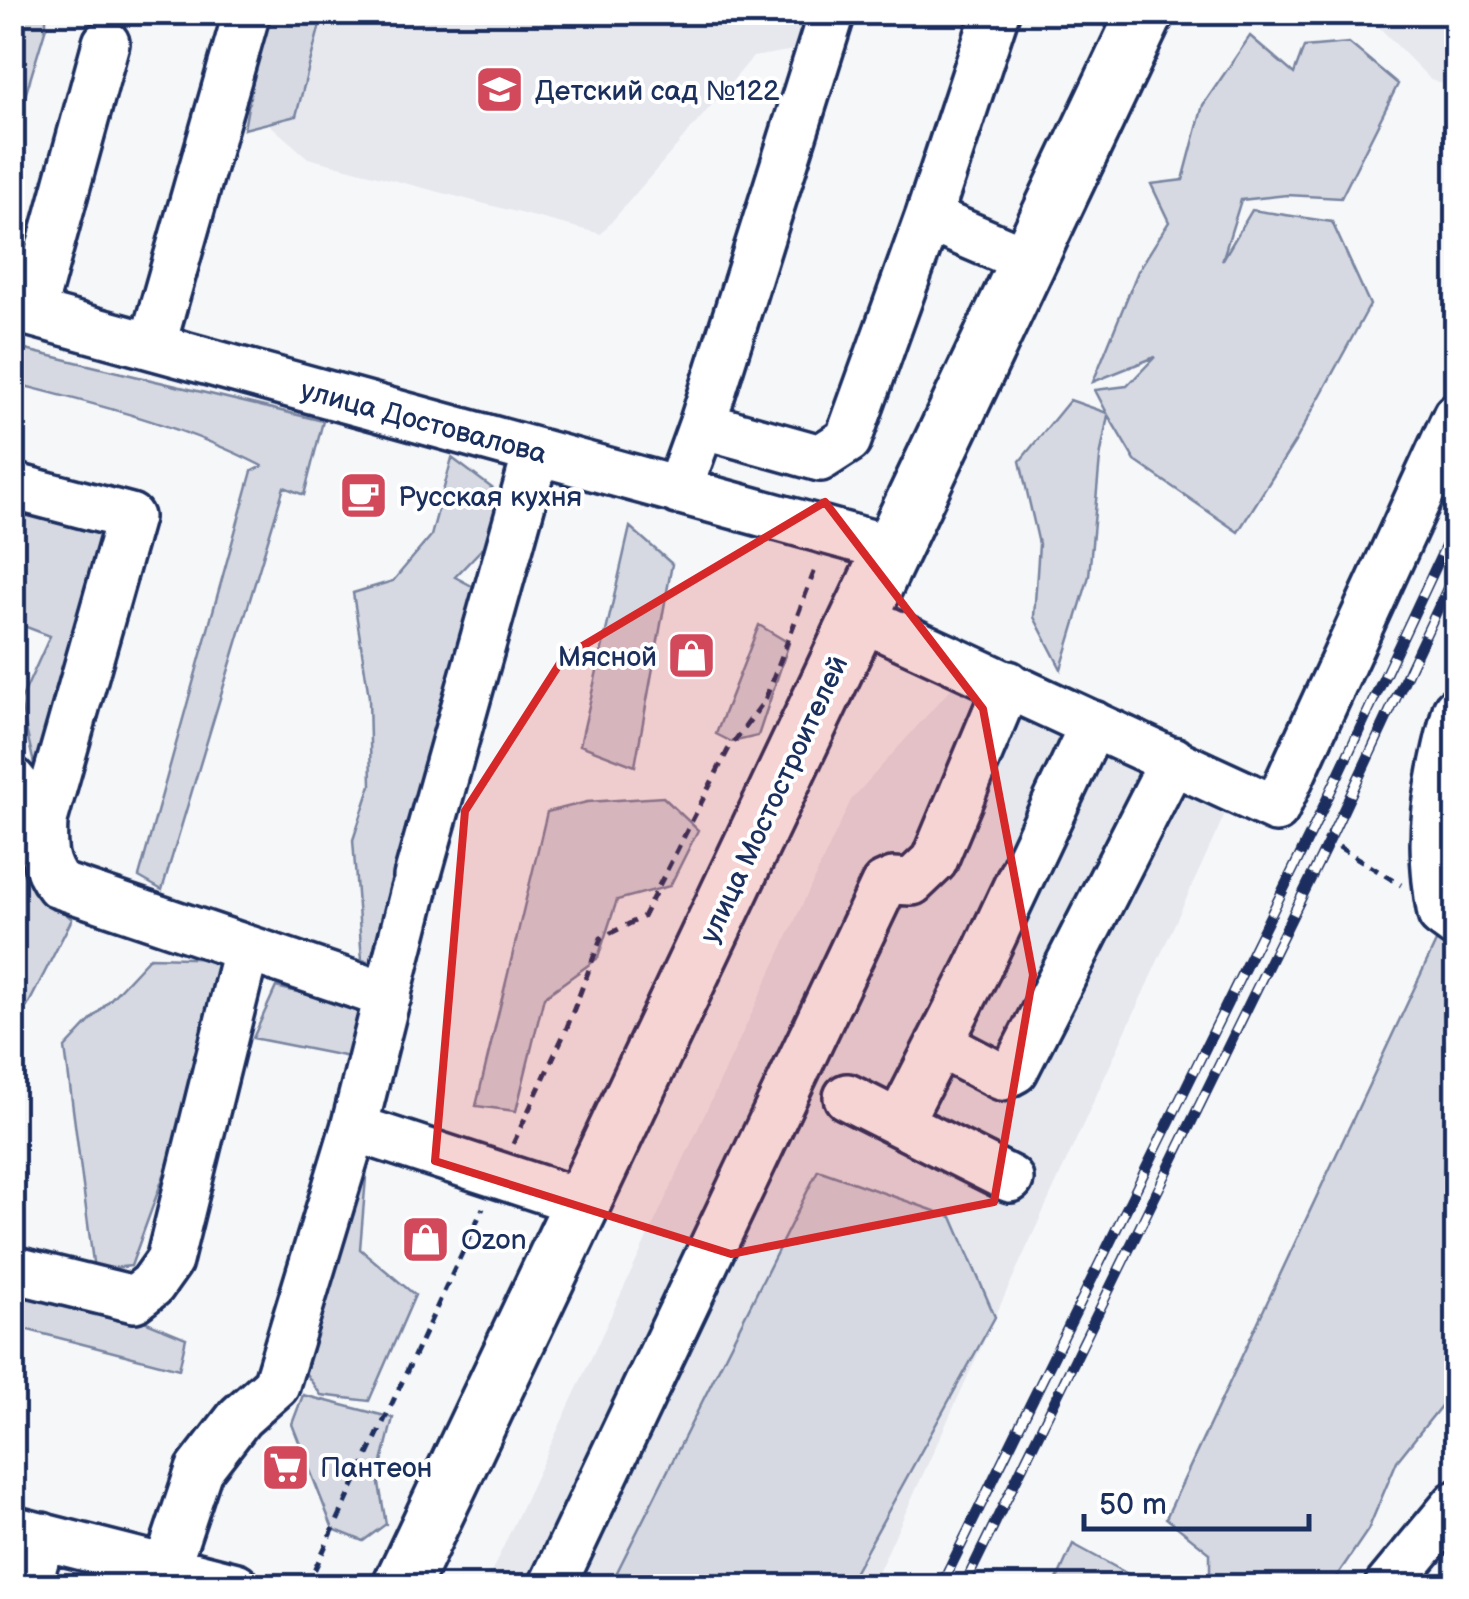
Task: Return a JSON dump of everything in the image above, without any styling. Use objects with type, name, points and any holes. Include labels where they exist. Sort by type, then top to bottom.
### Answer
[{"type":"main road","name":"улица Мостостроителей","points":[[401,1586],[1146,12]]},
{"type":"street","points":[[152,346],[247,12]]},
{"type":"street","points":[[678,491],[832,12]]},
{"type":"street","points":[[702,425],[820,458],[848,440],[928,218],[996,12]]},
{"type":"street","points":[[22,311],[106,43]]},
{"type":"street","points":[[928,218],[1029,261]]},
{"type":"street","name":"улица Достовалова","points":[[22,311],[893,549]]},
{"type":"street","points":[[859,617],[1276,808],[1456,416]]},
{"type":"street","points":[[166,1568],[199,1470],[240,1417],[276,1385],[354,1128],[416,883],[536,453]]},
{"type":"street","points":[[12,486],[130,517],[44,820],[47,870],[59,885],[388,996]]},
{"type":"street","points":[[552,1586],[884,885],[912,882],[934,862],[1008,684]]},
{"type":"street","points":[[1449,919],[1432,872],[1432,836],[1437,785],[1456,710]]},
{"type":"street","points":[[900,1121],[1093,724]]},
{"type":"street","points":[[939,1044],[1002,1077],[1015,1070],[1172,760]]},
{"type":"street","points":[[12,780],[44,820]]},
{"type":"street","points":[[12,1268],[134,1299],[152,1285],[168,1261],[246,950]]},
{"type":"street","points":[[848,1097],[1010,1178]]},
{"type":"street","points":[[354,1128],[580,1202]]},
{"type":"street","points":[[1388,1586],[1456,1504]]},
{"type":"street","points":[[28,1586],[27,1532],[236,1586]]},
{"type":"path","points":[[307,1586],[566,1030],[600,938],[644,917],[728,750],[766,700],[828,533]]},
{"type":"path","points":[[1276,808],[1374,867],[1449,919]]},
{"type":"highlighted area","points":[[825,502],[983,709],[1033,975],[994,1202],[731,1254],[435,1161],[465,811],[564,657]]},
{"type":"shaded area","points":[[13,12],[46,13],[46,27],[13,136]]},
{"type":"shaded area","points":[[265,13],[323,13],[296,116],[244,129]]},
{"type":"shaded area","name":"Детский сад №122","points":[[292,13],[813,13],[800,49],[753,57],[601,234],[308,158],[269,124]]},
{"type":"shaded area","points":[[1365,13],[1456,13],[1456,89],[1430,79]]},
{"type":"shaded area","points":[[1250,36],[1294,74],[1304,47],[1349,43],[1398,84],[1341,198],[1287,195],[1241,200],[1222,261],[1252,210],[1332,222],[1370,305],[1296,440],[1238,532],[1135,461],[1108,415],[1089,576],[1061,669],[1034,617],[1039,544],[1020,461],[1070,400],[1107,413],[1095,390],[1127,386],[1155,357],[1093,382],[1138,271],[1169,222],[1151,184],[1183,180],[1203,105]]},
{"type":"shaded area","points":[[13,347],[323,421],[304,495],[284,487],[162,890],[139,877],[252,471],[262,466],[171,428],[13,383]]},
{"type":"shaded area","points":[[452,458],[520,509],[455,577],[483,592],[388,967],[362,960],[353,840],[371,785],[369,697],[353,593],[393,581],[431,536]]},
{"type":"shaded area","points":[[43,514],[134,541],[68,767],[34,764],[20,702],[50,636],[13,622],[13,515]]},
{"type":"shaded area","points":[[630,527],[672,564],[635,766],[580,745]]},
{"type":"shaded area","points":[[759,625],[789,643],[758,736],[732,742],[716,734]]},
{"type":"shaded area","points":[[955,684],[1230,803],[872,1586],[485,1586],[851,800]]},
{"type":"shaded area","points":[[663,797],[698,830],[670,886],[617,900],[598,958],[544,997],[516,1111],[476,1106],[547,812],[587,802]]},
{"type":"shaded area","points":[[12,835],[25,876],[72,919],[27,1007],[13,1013]]},
{"type":"shaded area","points":[[1443,927],[1456,938],[1456,1387],[1397,1461],[1368,1530],[1330,1586],[1210,1586],[1210,1553],[1166,1518]]},
{"type":"shaded area","points":[[150,957],[228,959],[180,1131],[131,1266],[94,1270],[65,1048]]},
{"type":"shaded area","points":[[276,987],[357,1006],[359,1059],[253,1038]]},
{"type":"shaded area","points":[[372,1106],[360,1249],[415,1295],[369,1401],[321,1395],[286,1346]]},
{"type":"shaded area","points":[[818,1170],[952,1217],[995,1317],[847,1586],[610,1586]]},
{"type":"shaded area","points":[[12,1267],[186,1338],[179,1369],[13,1326]]},
{"type":"shaded area","points":[[303,1395],[393,1418],[378,1478],[386,1524],[363,1541],[333,1529],[292,1424]]},
{"type":"shaded area","points":[[1073,1544],[1150,1586],[1054,1586]]},
{"type":"railway","points":[[941,1586],[1312,831],[1456,524]]},
{"type":"railway","points":[[964,1586],[1329,841],[1456,570]]},
{"type":"place","name":"Детский сад №122","points":[[500,90]]},
{"type":"place","name":"Русская кухня","points":[[363,496]]},
{"type":"place","name":"Мясной","points":[[692,656]]},
{"type":"place","name":"Ozon","points":[[426,1239]]},
{"type":"place","name":"Пантеон","points":[[285,1467]]}]
